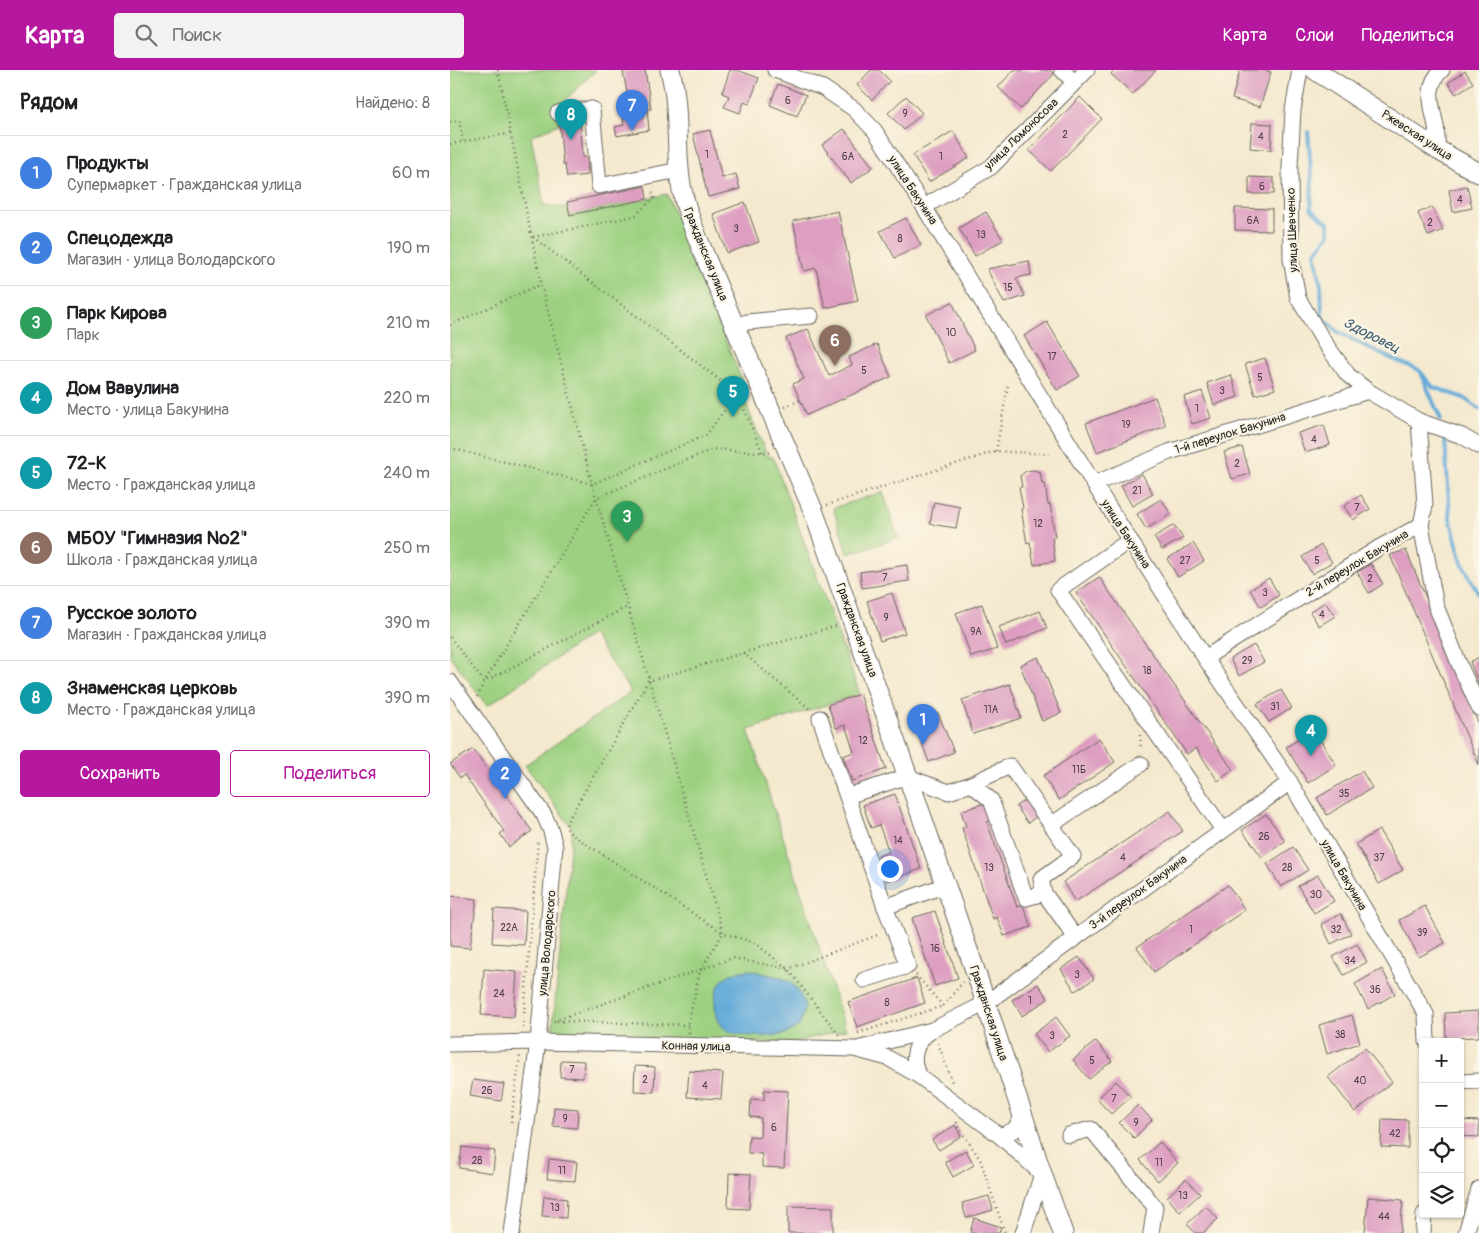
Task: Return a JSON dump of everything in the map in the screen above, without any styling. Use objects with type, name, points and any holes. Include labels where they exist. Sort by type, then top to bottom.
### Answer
[{"type":"main road","name":"Гражданская улица","points":[[670,70],[677,110],[679,170],[682,192],[689,215],[813,510],[946,886],[1042,1174]]},
{"type":"main road","name":"Ржевская улица","points":[[1315,70],[1438,150],[1479,173]]},
{"type":"main road","name":"Ржевская улица","points":[[1338,70],[1356,96]]},
{"type":"main road","name":"Конная улица","points":[[1042,1174],[1063,1233]]},
{"type":"street","name":"Гражданская улица","points":[[675,90],[681,70]]},
{"type":"street","name":"улица Бакунина","points":[[775,70],[823,88],[854,109],[875,131],[924,206],[1094,484],[1205,658],[1290,782],[1426,1014],[1427,1038]]},
{"type":"street","points":[[1062,70],[1074,82]]},
{"type":"street","name":"улица Ломоносова","points":[[924,206],[991,167],[1087,70]]},
{"type":"street","name":"улица Шевченко","points":[[1300,70],[1293,110],[1290,167],[1291,259],[1298,298],[1324,342],[1348,374],[1368,391],[1419,421],[1462,436],[1479,446]]},
{"type":"street","points":[[1438,150],[1430,93],[1432,82],[1442,70]]},
{"type":"street","points":[[558,113],[592,109],[598,186],[679,170]]},
{"type":"street","points":[[735,327],[747,322],[812,316]]},
{"type":"street","name":"1-й переулок Бакунина","points":[[1094,484],[1169,452],[1368,391]]},
{"type":"street","name":"2-й переулок Бакунина","points":[[1205,658],[1380,547],[1421,525],[1425,505],[1419,421]]},
{"type":"street","points":[[1421,525],[1436,606],[1479,708]]},
{"type":"street","points":[[1130,540],[1058,590],[1223,830]]},
{"type":"street","name":"улица Володарского","points":[[450,682],[544,815],[552,836],[555,853],[538,1042],[512,1233]]},
{"type":"street","points":[[820,718],[885,907],[908,966],[864,980]]},
{"type":"street","points":[[1051,825],[1141,764]]},
{"type":"street","points":[[848,796],[908,777],[949,792],[1010,766],[1073,856],[1041,879],[1044,893],[1076,938]]},
{"type":"street","name":"3-й переулок Бакунина","points":[[986,1003],[1290,782]]},
{"type":"street","points":[[971,784],[991,800],[1026,898],[1044,893]]},
{"type":"street","points":[[885,907],[946,886]]},
{"type":"street","name":"Конная улица","points":[[854,1049],[932,1030],[986,1003]]},
{"type":"street","points":[[920,1076],[914,1062],[916,1047],[926,1034],[932,1030]]},
{"type":"street","name":"Конная улица","points":[[450,1044],[538,1042],[854,1049],[888,1058],[920,1076],[1000,1136],[1042,1174]]},
{"type":"street","points":[[1464,1082],[1479,1081]]},
{"type":"street","points":[[1000,1136],[1014,1130],[1023,1117]]},
{"type":"street","points":[[1069,1135],[1091,1128],[1154,1207],[1151,1233]]},
{"type":"street","points":[[1023,1233],[1042,1174]]},
{"type":"street","points":[[1466,1233],[1479,1189]]},
{"type":"street","points":[[1423,1233],[1424,1218]]},
{"type":"path","points":[[498,70],[541,284],[592,484],[723,933],[700,971],[688,1025],[690,1039]]},
{"type":"path","points":[[450,122],[459,120],[464,141]]},
{"type":"path","points":[[450,144],[512,133]]},
{"type":"path","points":[[532,237],[635,216],[654,198],[649,176]]},
{"type":"path","points":[[474,699],[479,696],[484,682],[596,498],[713,449],[762,452],[738,394],[532,237]]},
{"type":"path","points":[[450,325],[541,284]]},
{"type":"path","points":[[996,452],[1008,385]]},
{"type":"path","points":[[450,448],[592,484],[706,435],[738,394]]},
{"type":"path","points":[[821,507],[996,452],[1049,454]]},
{"type":"path","points":[[484,682],[627,607]]},
{"type":"path","points":[[840,1038],[788,969],[756,943],[723,933],[572,834],[566,827],[648,681],[841,625]]},
{"type":"path","points":[[450,637],[484,682]]},
{"type":"path","points":[[744,653],[820,718]]},
{"type":"path","points":[[510,1128],[522,1043],[538,836]]},
{"type":"path","points":[[554,1021],[733,958],[788,969],[893,929]]},
{"type":"path","points":[[908,966],[943,1006]]},
{"type":"path","points":[[858,1033],[943,1006],[965,981],[977,976]]},
{"type":"path","points":[[548,1021],[688,1025]]},
{"type":"green space","points":[[450,70],[596,70],[558,107],[559,124],[531,136],[544,205],[568,208],[570,215],[667,194],[742,381],[739,387],[767,456],[773,457],[860,694],[748,730],[846,1030],[788,1043],[552,1034],[572,828],[525,765],[631,692],[592,634],[487,706],[450,656]]},
{"type":"green space","points":[[883,492],[898,538],[848,554],[833,508]]},
{"type":"water","points":[[749,970],[779,977],[792,983],[800,994],[805,1006],[800,1025],[781,1035],[764,1036],[736,1034],[724,1028],[715,1010],[716,995],[720,983],[729,975]]},
{"type":"building","points":[[645,70],[651,109],[647,109],[649,130],[617,136],[615,127],[624,125],[623,119],[633,117],[632,108],[635,108],[632,96],[628,97],[623,72]]},
{"type":"building","points":[[730,70],[737,70],[759,78],[749,104],[744,102],[740,113],[724,107],[729,96],[722,93]]},
{"type":"building","points":[[871,70],[879,70],[890,81],[872,100],[857,85]]},
{"type":"building","points":[[1014,70],[1050,70],[1054,74],[1021,109],[998,87]]},
{"type":"building","points":[[1114,70],[1156,70],[1133,94],[1111,74]]},
{"type":"building","points":[[1240,70],[1264,70],[1271,72],[1260,107],[1232,99]]},
{"type":"building","points":[[1465,71],[1473,83],[1456,94],[1448,83]]},
{"type":"building","points":[[778,84],[806,95],[797,116],[770,105]]},
{"type":"building","points":[[906,96],[922,113],[904,130],[888,113]]},
{"type":"building","points":[[1080,97],[1102,119],[1051,171],[1029,150]]},
{"type":"building","points":[[580,116],[583,157],[587,157],[588,175],[567,177],[565,165],[563,165],[559,118]]},
{"type":"building","points":[[1252,123],[1272,124],[1271,150],[1250,148]]},
{"type":"building","points":[[844,129],[873,167],[851,183],[822,145]]},
{"type":"building","points":[[710,130],[722,178],[736,174],[740,189],[708,197],[693,134]]},
{"type":"building","points":[[953,131],[969,158],[929,182],[913,155]]},
{"type":"building","points":[[1249,177],[1274,178],[1274,194],[1249,194]]},
{"type":"building","points":[[645,186],[647,199],[570,215],[567,202]]},
{"type":"building","points":[[1467,186],[1472,208],[1453,212],[1449,190]]},
{"type":"building","points":[[745,202],[759,242],[727,253],[713,214]]},
{"type":"building","points":[[1432,207],[1443,230],[1428,236],[1418,213]]},
{"type":"building","points":[[1235,208],[1272,209],[1272,231],[1235,230]]},
{"type":"building","points":[[838,211],[858,301],[825,308],[816,268],[804,271],[793,221]]},
{"type":"building","points":[[986,212],[1003,240],[975,256],[959,228]]},
{"type":"building","points":[[906,218],[921,245],[895,258],[880,231]]},
{"type":"building","points":[[1029,261],[1031,275],[1016,278],[1025,296],[1004,303],[987,269]]},
{"type":"building","points":[[952,302],[975,350],[949,363],[926,315]]},
{"type":"building","points":[[1047,322],[1080,376],[1057,390],[1024,336]]},
{"type":"building","points":[[808,329],[829,376],[852,365],[849,357],[877,344],[891,377],[807,415],[793,384],[804,379],[786,338]]},
{"type":"building","points":[[1265,358],[1275,389],[1255,395],[1245,364]]},
{"type":"building","points":[[1231,375],[1238,397],[1214,405],[1207,383]]},
{"type":"building","points":[[1202,391],[1211,418],[1192,424],[1184,397]]},
{"type":"building","points":[[1155,397],[1166,426],[1097,452],[1086,423]]},
{"type":"building","points":[[1324,425],[1330,445],[1305,453],[1298,433]]},
{"type":"building","points":[[1242,447],[1250,474],[1232,479],[1224,452]]},
{"type":"building","points":[[1034,470],[1040,472],[1042,484],[1045,484],[1048,505],[1050,504],[1055,537],[1052,537],[1055,561],[1034,565],[1030,542],[1027,543],[1019,487],[1022,487],[1020,476],[1026,471]]},
{"type":"building","points":[[1142,474],[1153,494],[1132,506],[1121,486]]},
{"type":"building","points":[[1361,495],[1370,509],[1353,520],[1344,506]]},
{"type":"building","points":[[1161,499],[1171,514],[1146,529],[1137,514]]},
{"type":"building","points":[[934,502],[960,507],[956,528],[930,524]]},
{"type":"building","points":[[1174,525],[1183,538],[1162,550],[1154,537]]},
{"type":"building","points":[[1193,543],[1204,561],[1178,577],[1167,559]]},
{"type":"building","points":[[1321,545],[1332,562],[1312,574],[1302,557]]},
{"type":"building","points":[[1406,550],[1479,725],[1479,765],[1390,555]]},
{"type":"building","points":[[1371,564],[1383,584],[1369,593],[1357,572]]},
{"type":"building","points":[[907,565],[909,581],[862,588],[860,572]]},
{"type":"building","points":[[1099,577],[1233,770],[1218,781],[1196,748],[1187,754],[1076,593]]},
{"type":"building","points":[[1269,578],[1279,595],[1261,607],[1250,590]]},
{"type":"building","points":[[892,593],[905,633],[880,641],[867,601]]},
{"type":"building","points":[[1325,602],[1335,616],[1319,626],[1310,612]]},
{"type":"building","points":[[982,604],[997,649],[971,657],[956,613]]},
{"type":"building","points":[[1040,611],[1047,628],[1006,645],[999,627]]},
{"type":"building","points":[[1254,645],[1264,662],[1239,676],[1230,659]]},
{"type":"building","points":[[1038,657],[1061,713],[1042,721],[1020,665]]},
{"type":"building","points":[[1479,657],[1479,685],[1470,662]]},
{"type":"building","points":[[1010,684],[1021,718],[973,734],[962,700]]},
{"type":"building","points":[[1281,690],[1292,708],[1269,722],[1257,704]]},
{"type":"building","points":[[860,694],[886,769],[852,781],[843,756],[854,752],[845,725],[836,728],[828,705]]},
{"type":"building","points":[[938,713],[954,752],[929,762],[914,722]]},
{"type":"building","points":[[1314,730],[1336,765],[1308,783],[1286,747]]},
{"type":"building","points":[[1099,738],[1115,762],[1059,800],[1043,776]]},
{"type":"building","points":[[473,749],[532,831],[509,847],[500,834],[504,831],[464,775],[460,778],[450,764]]},
{"type":"building","points":[[1362,771],[1372,788],[1327,815],[1317,798]]},
{"type":"building","points":[[895,794],[921,869],[887,881],[878,856],[889,852],[879,825],[871,828],[863,805]]},
{"type":"building","points":[[1025,800],[1037,816],[1028,823],[1016,806]]},
{"type":"building","points":[[988,802],[994,819],[987,822],[1017,907],[1023,905],[1031,927],[1004,936],[997,917],[993,919],[962,828],[966,827],[961,811]]},
{"type":"building","points":[[1170,811],[1183,831],[1075,902],[1063,882]]},
{"type":"building","points":[[1266,814],[1285,841],[1262,857],[1242,830]]},
{"type":"building","points":[[1379,830],[1403,870],[1379,884],[1356,844]]},
{"type":"building","points":[[1293,847],[1308,870],[1281,887],[1267,864]]},
{"type":"building","points":[[1318,875],[1334,901],[1314,913],[1298,886]]},
{"type":"building","points":[[1228,885],[1245,910],[1154,972],[1137,947]]},
{"type":"building","points":[[450,896],[477,899],[470,948],[450,946]]},
{"type":"building","points":[[1425,906],[1445,943],[1419,957],[1399,920]]},
{"type":"building","points":[[494,909],[526,911],[524,945],[492,943]]},
{"type":"building","points":[[935,911],[958,978],[935,986],[912,918]]},
{"type":"building","points":[[1341,914],[1351,934],[1331,944],[1321,924]]},
{"type":"building","points":[[1357,944],[1367,962],[1344,975],[1333,957]]},
{"type":"building","points":[[1079,957],[1094,979],[1075,991],[1061,969]]},
{"type":"building","points":[[484,969],[517,972],[514,1017],[481,1015]]},
{"type":"building","points":[[1382,969],[1395,994],[1368,1009],[1355,984]]},
{"type":"building","points":[[917,978],[925,1003],[857,1027],[848,1002]]},
{"type":"building","points":[[1038,984],[1048,999],[1022,1016],[1012,1000]]},
{"type":"building","points":[[1479,1011],[1479,1037],[1446,1038],[1445,1013]]},
{"type":"building","points":[[1352,1015],[1360,1043],[1327,1054],[1319,1025]]},
{"type":"building","points":[[1056,1017],[1070,1036],[1048,1052],[1034,1034]]},
{"type":"building","points":[[1096,1041],[1112,1061],[1089,1079],[1073,1060]]},
{"type":"building","points":[[1365,1048],[1392,1082],[1355,1112],[1328,1077]]},
{"type":"building","points":[[561,1060],[584,1061],[583,1078],[560,1077]]},
{"type":"building","points":[[635,1066],[655,1067],[654,1092],[634,1091]]},
{"type":"building","points":[[689,1071],[723,1073],[721,1099],[687,1097]]},
{"type":"building","points":[[473,1080],[504,1084],[501,1101],[470,1096]]},
{"type":"building","points":[[1116,1081],[1131,1097],[1111,1114],[1097,1099]]},
{"type":"building","points":[[764,1090],[788,1091],[784,1168],[762,1167],[762,1154],[748,1153],[749,1136],[760,1137],[761,1118],[750,1117],[751,1099],[764,1100]]},
{"type":"building","points":[[1138,1105],[1152,1120],[1134,1138],[1119,1123]]},
{"type":"building","points":[[554,1107],[578,1109],[577,1128],[553,1126]]},
{"type":"building","points":[[1382,1119],[1408,1120],[1408,1148],[1381,1147]]},
{"type":"building","points":[[1464,1120],[1479,1121],[1479,1137],[1464,1136]]},
{"type":"building","points":[[955,1125],[961,1136],[939,1150],[932,1140]]},
{"type":"building","points":[[1160,1142],[1178,1163],[1158,1181],[1140,1160]]},
{"type":"building","points":[[462,1147],[495,1151],[493,1173],[459,1168]]},
{"type":"building","points":[[966,1150],[974,1165],[953,1177],[945,1162]]},
{"type":"building","points":[[549,1159],[577,1162],[575,1181],[547,1179]]},
{"type":"building","points":[[729,1173],[751,1174],[749,1209],[728,1208]]},
{"type":"building","points":[[1186,1179],[1200,1194],[1180,1212],[1167,1197]]},
{"type":"building","points":[[544,1196],[567,1199],[566,1218],[542,1216]]},
{"type":"building","points":[[989,1196],[993,1210],[966,1218],[962,1203]]},
{"type":"building","points":[[1368,1197],[1403,1200],[1400,1233],[1365,1233]]},
{"type":"building","points":[[788,1206],[833,1207],[833,1233],[788,1233]]},
{"type":"building","points":[[1206,1206],[1218,1219],[1203,1233],[1195,1233],[1187,1224]]},
{"type":"building","points":[[974,1218],[1001,1227],[999,1233],[970,1233]]},
{"type":"waterway","name":"Здоровец","points":[[1308,132],[1312,183],[1311,209],[1328,223],[1329,235],[1315,253],[1321,286],[1322,317],[1338,332],[1383,355],[1419,370],[1433,387],[1464,398],[1479,409]]},
{"type":"waterway","points":[[1422,376],[1441,420]]},
{"type":"waterway","points":[[1445,439],[1450,518],[1462,563],[1479,594]]},
{"type":"place","name":"Русское золото","points":[[632,131]]},
{"type":"place","name":"Знаменская церковь","points":[[571,140]]},
{"type":"place","name":"МБОУ \"Гимназия №2\"","points":[[835,366]]},
{"type":"place","name":"72-К","points":[[733,417]]},
{"type":"place","name":"Парк Кирова","points":[[627,542]]},
{"type":"place","name":"Продукты","points":[[923,745]]},
{"type":"place","name":"Дом Вавулина","points":[[1311,756]]},
{"type":"place","name":"Спецодежда","points":[[505,799]]}]
